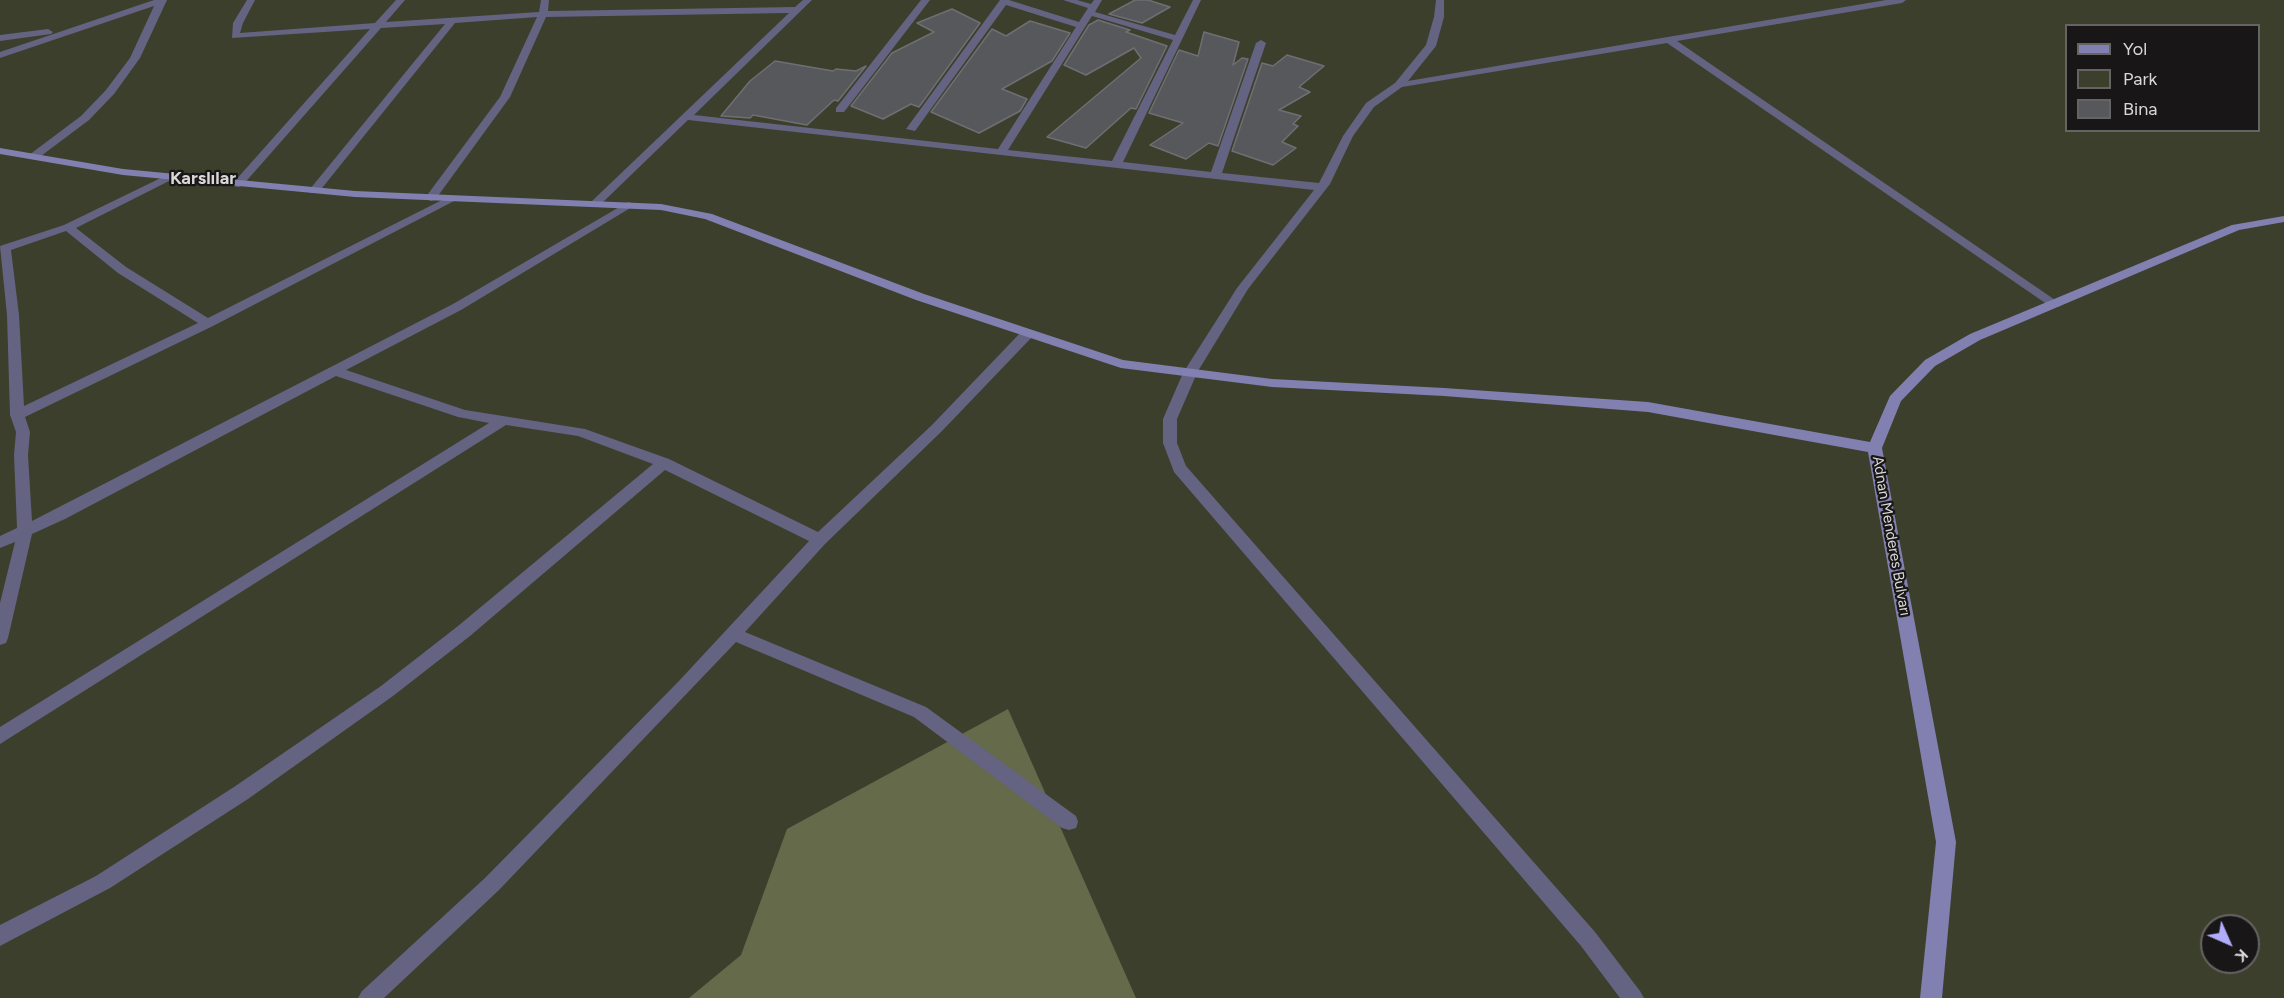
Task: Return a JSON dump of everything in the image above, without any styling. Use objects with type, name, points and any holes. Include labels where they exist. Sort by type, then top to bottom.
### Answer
[{"type":"main road","points":[[0,152],[123,172],[314,191],[661,207],[708,216],[819,260],[1121,364],[1272,383],[1444,392],[1648,407],[1875,448]]},
{"type":"main road","name":"Adnan Menderes Bulvarı","points":[[1931,998],[1946,842],[1875,448],[1895,399],[1930,363],[1975,337],[2236,227],[2284,219]]},
{"type":"street","points":[[0,55],[162,0]]},
{"type":"street","points":[[33,157],[85,118],[110,92],[135,58],[162,0]]},
{"type":"street","points":[[251,0],[238,23],[235,36],[543,14],[797,10]]},
{"type":"street","points":[[238,184],[323,85],[379,27],[401,0]]},
{"type":"street","points":[[431,198],[505,97],[543,14],[544,0]]},
{"type":"street","points":[[596,203],[808,0]]},
{"type":"street","points":[[840,110],[926,0]]},
{"type":"street","points":[[1067,0],[1094,7],[1179,39]]},
{"type":"street","points":[[1116,165],[1197,0]]},
{"type":"street","points":[[1440,0],[1440,17],[1431,46],[1399,85],[1370,105],[1348,136],[1321,187],[1242,288],[1190,373],[1170,419],[1170,443],[1179,468],[1580,930],[1634,998]]},
{"type":"street","points":[[1399,85],[1902,0]]},
{"type":"street","points":[[911,129],[1004,1],[1082,26]]},
{"type":"street","points":[[1002,151],[1094,7]]},
{"type":"street","points":[[314,191],[451,22]]},
{"type":"street","points":[[0,38],[81,27]]},
{"type":"street","points":[[1668,39],[2055,304]]},
{"type":"street","points":[[1216,174],[1261,43]]},
{"type":"street","points":[[686,117],[1321,187]]},
{"type":"street","points":[[0,638],[25,531],[22,432],[17,415],[13,315],[3,250],[68,227],[169,177]]},
{"type":"street","points":[[17,415],[208,323],[452,199]]},
{"type":"street","points":[[0,542],[60,515],[457,307],[628,205]]},
{"type":"street","points":[[68,227],[122,270],[208,323]]},
{"type":"street","points":[[369,998],[492,884],[733,634],[820,540],[937,428],[1028,333]]},
{"type":"street","points":[[334,371],[463,414],[580,432],[664,463],[820,540]]},
{"type":"street","points":[[0,736],[504,420]]},
{"type":"street","points":[[0,936],[103,882],[241,793],[387,691],[473,623],[664,463]]},
{"type":"street","points":[[733,634],[920,712],[1069,822]]},
{"type":"green space","points":[[0,0],[2284,0],[2284,998],[0,998]]},
{"type":"green space","points":[[1008,709],[1136,998],[689,998],[741,955],[787,829]]},
{"type":"building","points":[[1135,0],[1148,0],[1170,7],[1142,23],[1109,14]]},
{"type":"building","points":[[952,9],[980,23],[919,107],[911,104],[883,119],[851,106],[892,53],[934,32],[917,23]]},
{"type":"building","points":[[1098,20],[1130,30],[1126,32],[1167,46],[1136,109],[1131,108],[1086,148],[1047,137],[1141,58],[1134,48],[1086,75],[1064,65],[1089,25]]},
{"type":"building","points":[[1030,21],[1070,33],[1052,61],[1002,89],[1027,99],[1020,111],[979,133],[931,112],[992,29],[1006,36]]},
{"type":"building","points":[[1204,32],[1239,42],[1233,65],[1242,58],[1248,59],[1218,146],[1209,143],[1186,159],[1150,145],[1183,123],[1149,113],[1179,50],[1198,56]]},
{"type":"building","points":[[1287,55],[1324,66],[1299,87],[1310,92],[1279,110],[1301,116],[1293,124],[1298,126],[1282,142],[1296,148],[1273,165],[1232,151],[1262,63],[1273,66]]},
{"type":"building","points":[[775,61],[833,71],[836,69],[856,71],[866,66],[838,101],[834,100],[807,125],[753,115],[750,118],[721,116],[750,81]]},
{"type":"district","name":"Karslılar","points":[[203,179]]}]
